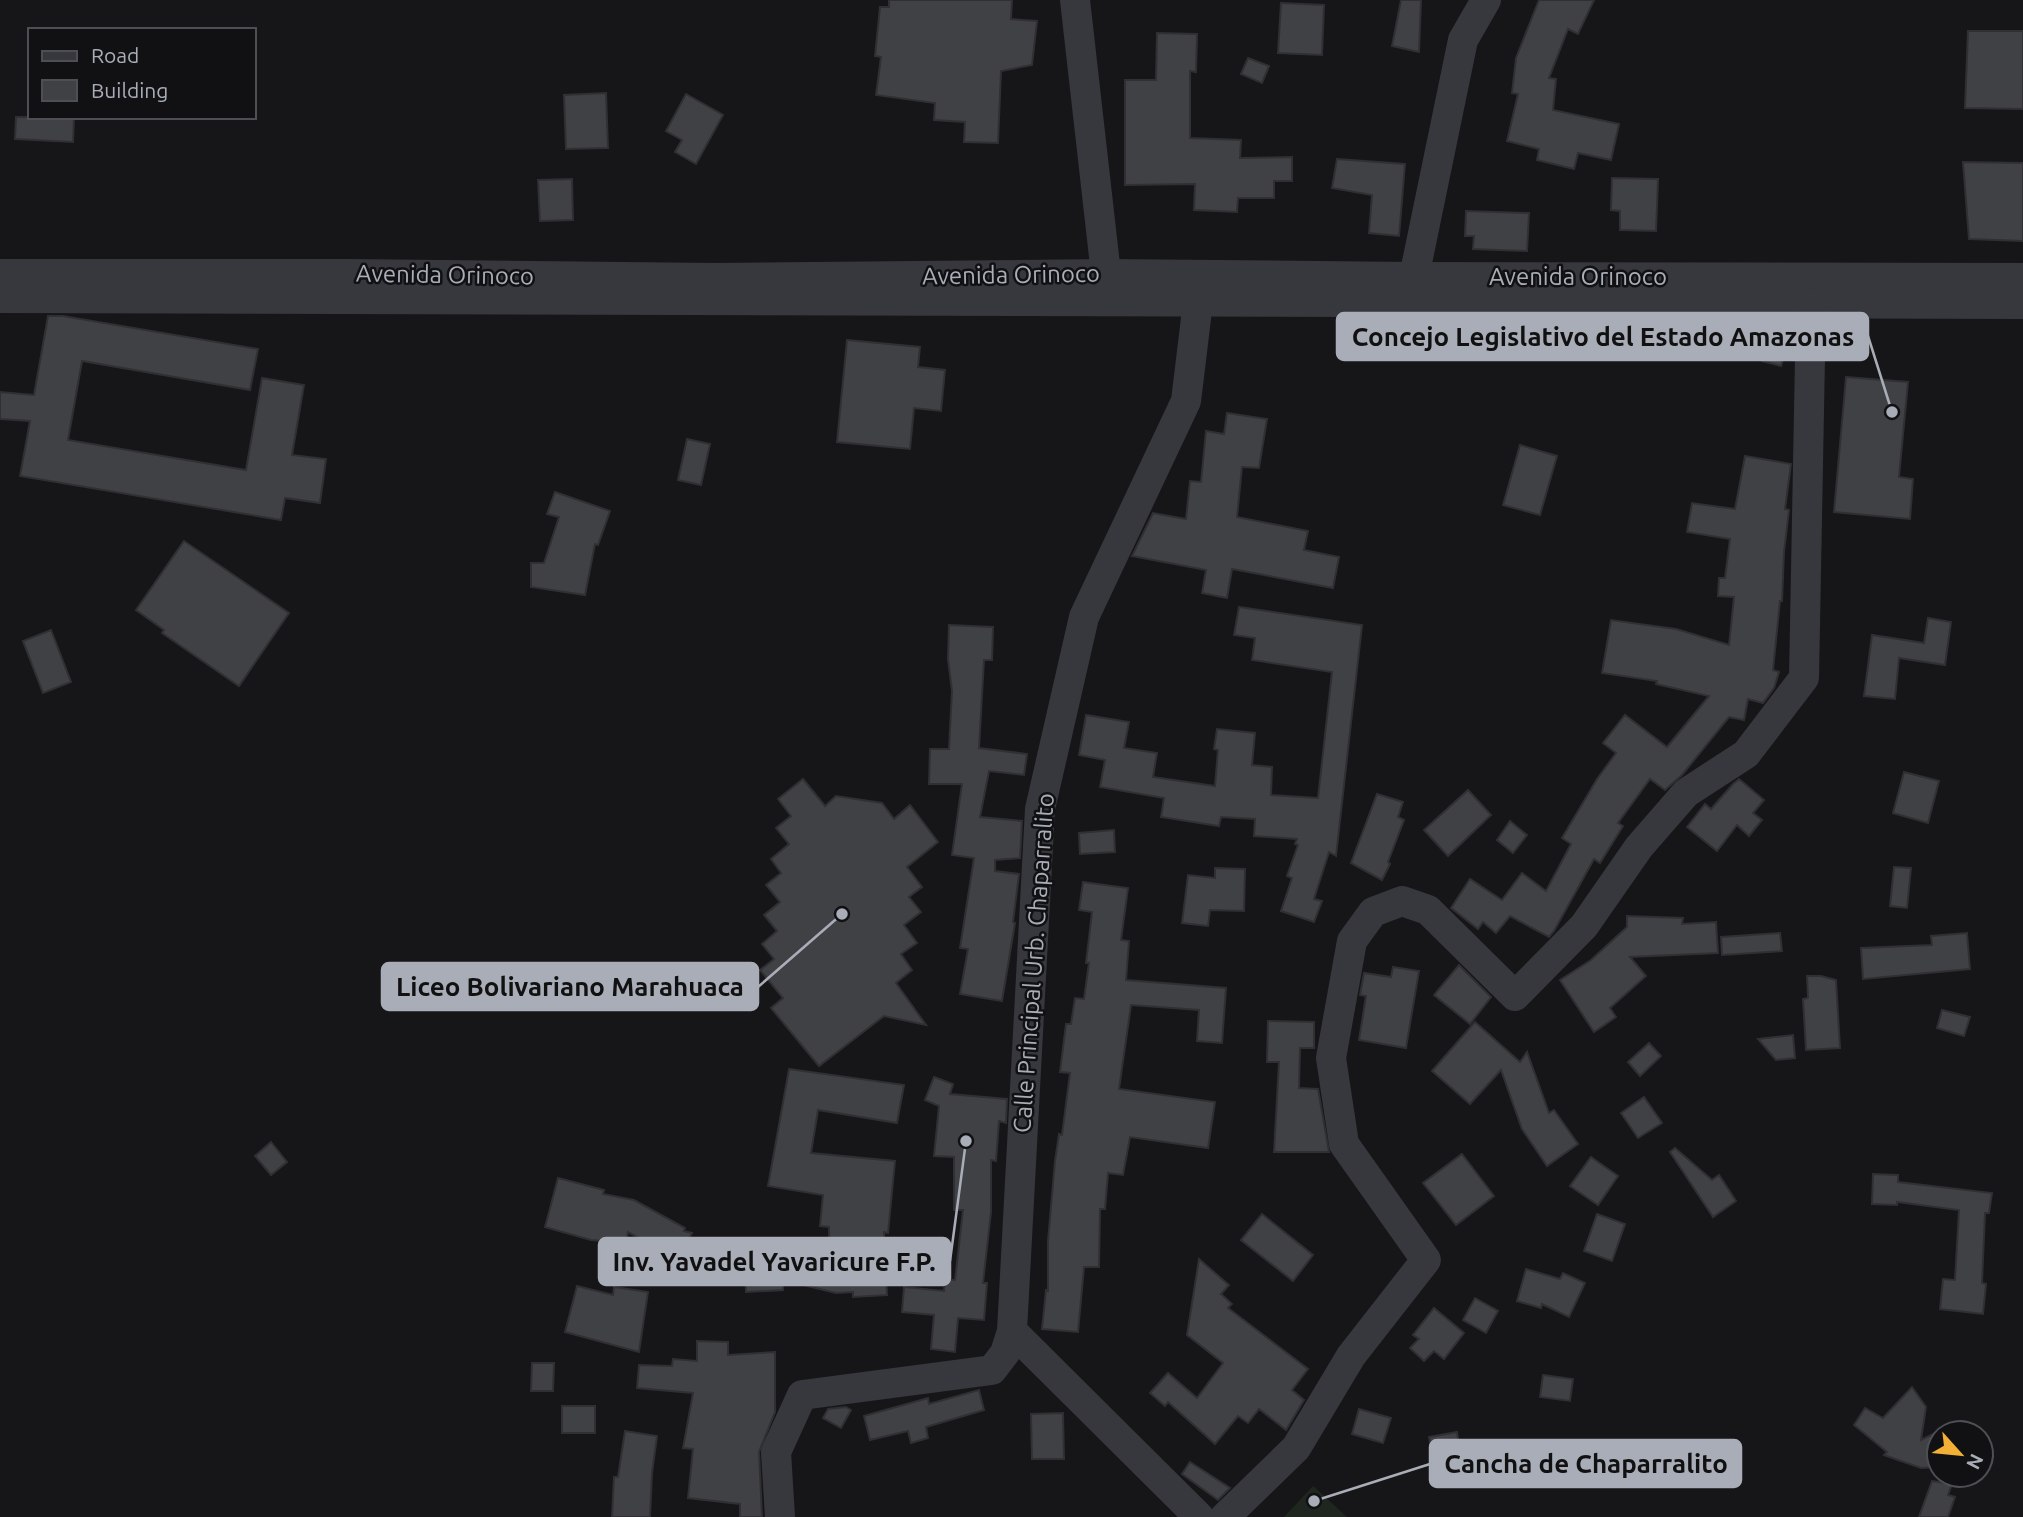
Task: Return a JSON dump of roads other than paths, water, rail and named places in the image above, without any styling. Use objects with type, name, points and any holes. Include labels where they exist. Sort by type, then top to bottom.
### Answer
[{"type":"street","points":[[1075,0],[1106,274]]},
{"type":"street","points":[[1414,278],[1463,40],[1486,0]]},
{"type":"street","name":"Avenida Orinoco","points":[[0,274],[715,278],[1106,274],[1198,288],[1414,278],[2023,278]]},
{"type":"street","name":"Avenida Orinoco","points":[[0,299],[1198,288],[1811,304],[2023,304]]},
{"type":"street","name":"Calle Principal Urb. Chaparralito","points":[[1012,1331],[1040,809],[1084,617],[1186,401],[1198,288]]},
{"type":"street","points":[[1225,1517],[1297,1448],[1351,1356],[1426,1260],[1344,1144],[1331,1058],[1352,941],[1373,912],[1402,901],[1428,910],[1514,996],[1584,926],[1639,847],[1686,793],[1746,754],[1804,678],[1811,304]]},
{"type":"street","points":[[780,1517],[776,1452],[802,1395],[992,1370],[1005,1353],[1012,1331],[1199,1517]]},
{"type":"place","name":"Concejo Legislativo del Estado Amazonas","points":[[1892,412]]},
{"type":"place","name":"Liceo Bolivariano Marahuaca","points":[[842,914]]},
{"type":"place","name":"Inv. Yavadel Yavaricure F.P.","points":[[966,1141]]},
{"type":"place","name":"Cancha de Chaparralito","points":[[1314,1501]]}]
